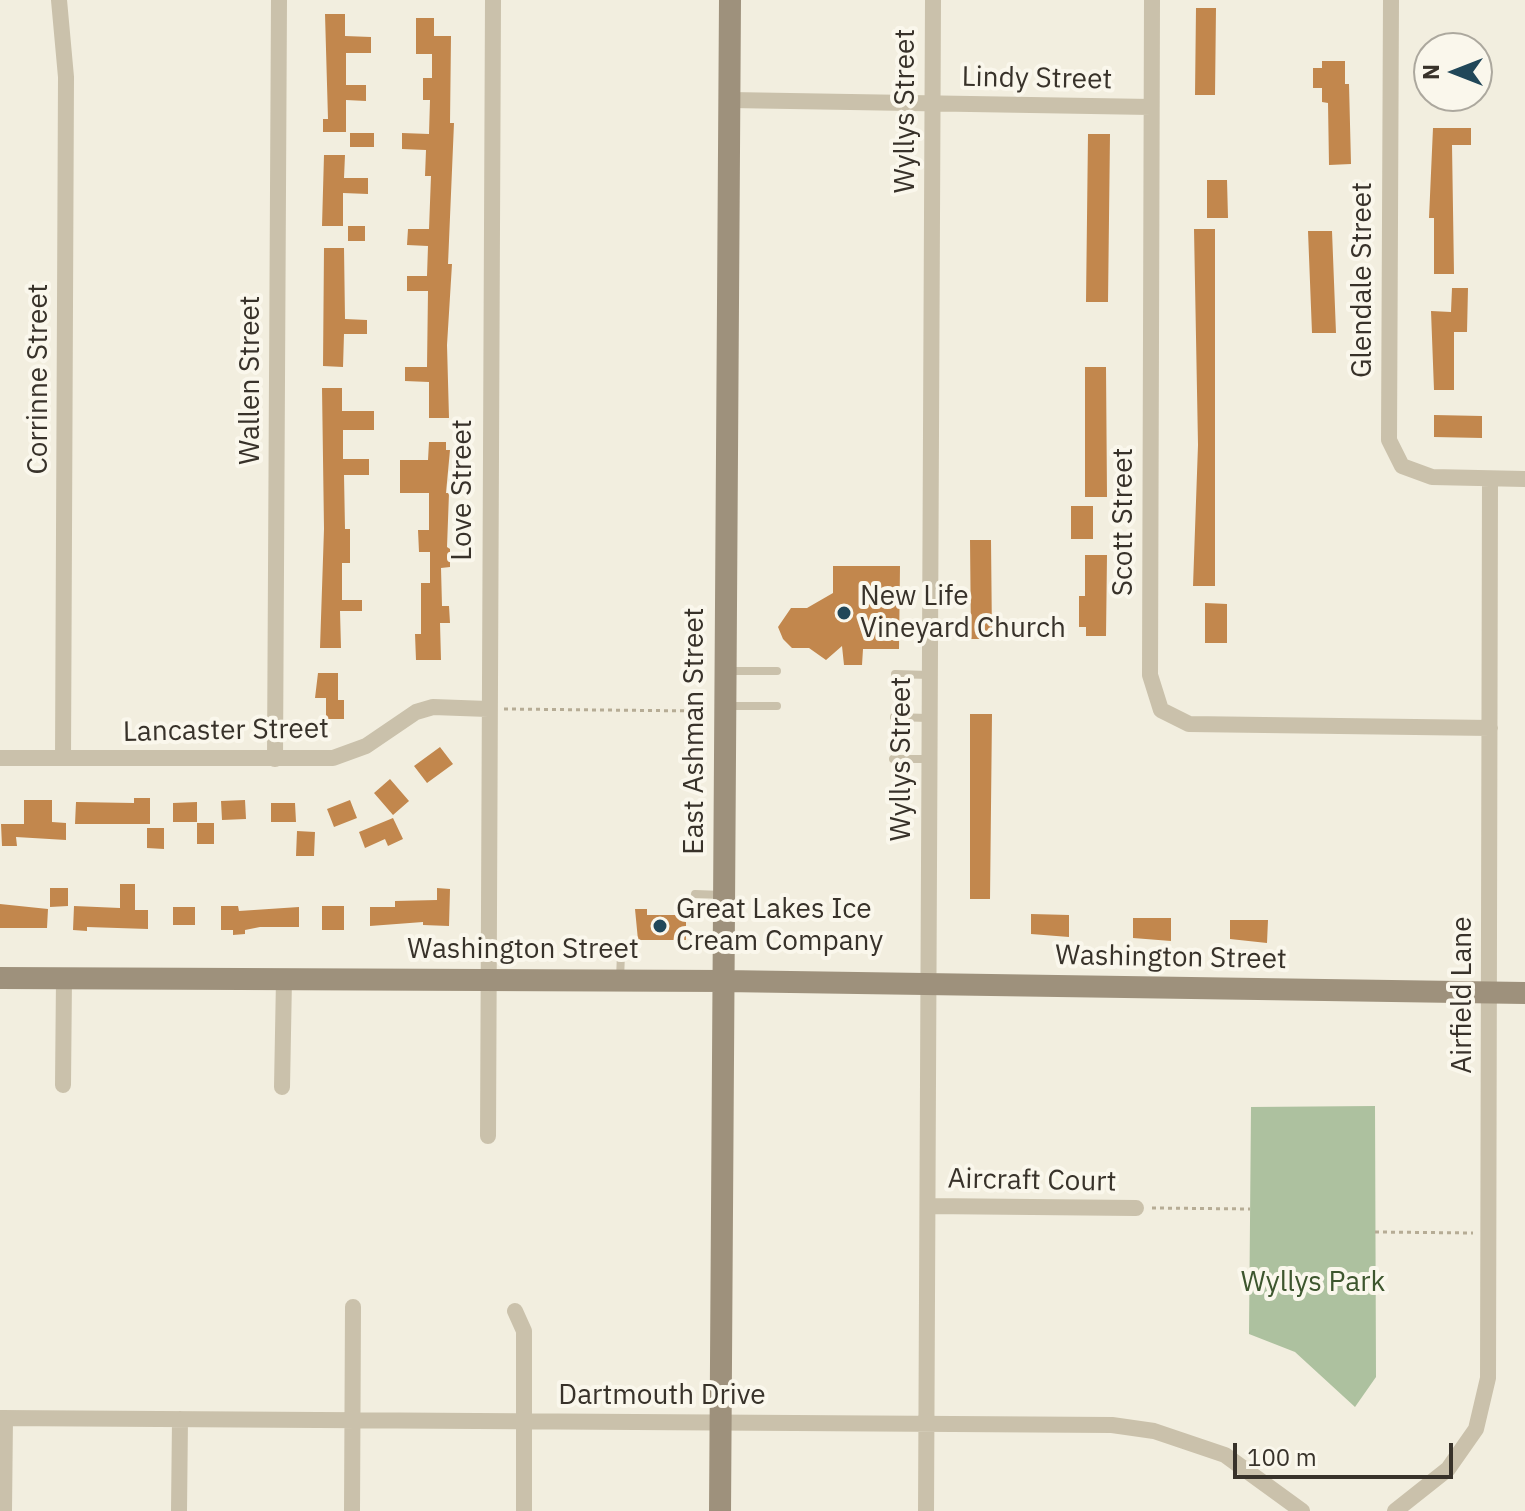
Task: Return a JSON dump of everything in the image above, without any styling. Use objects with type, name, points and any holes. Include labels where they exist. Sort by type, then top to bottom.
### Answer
[{"type":"street","name":"Corrinne Street","points":[[59,0],[66,77],[63,758]]},
{"type":"street","name":"Wallen Street","points":[[275,759],[279,0]]},
{"type":"street","name":"Love Street","points":[[488,1136],[493,0]]},
{"type":"street","name":"East Ashman Street","points":[[720,1511],[730,0]]},
{"type":"street","name":"Wyllys Street","points":[[926,1511],[933,0]]},
{"type":"street","name":"Scott Street","points":[[1152,0],[1150,675],[1161,710],[1189,724],[1490,728]]},
{"type":"street","name":"Glendale Street","points":[[1391,0],[1389,440],[1402,466],[1432,477],[1490,479]]},
{"type":"street","name":"Lindy Street","points":[[730,100],[1151,107]]},
{"type":"street","points":[[1490,479],[1525,479]]},
{"type":"street","name":"Airfield Lane","points":[[1395,1511],[1448,1469],[1476,1429],[1488,1378],[1490,479]]},
{"type":"street","name":"Lancaster Street","points":[[0,758],[333,758],[350,753],[403,719],[433,707],[488,709]]},
{"type":"street","name":"Washington Street","points":[[0,978],[724,981],[1525,993]]},
{"type":"street","points":[[63,1085],[64,978]]},
{"type":"street","points":[[282,1087],[284,979]]},
{"type":"street","name":"Aircraft Court","points":[[928,1206],[1136,1208]]},
{"type":"street","points":[[352,1511],[353,1307]]},
{"type":"street","points":[[515,1311],[524,1331],[524,1511]]},
{"type":"street","points":[[2,1418],[4,1511]]},
{"type":"street","name":"Dartmouth Drive","points":[[2,1418],[1112,1425],[1154,1431],[1225,1455],[1302,1511]]},
{"type":"street","points":[[179,1511],[180,1419]]},
{"type":"lane","points":[[726,671],[777,671]]},
{"type":"lane","points":[[895,674],[929,675]]},
{"type":"lane","points":[[726,706],[777,706]]},
{"type":"lane","points":[[894,717],[928,718]]},
{"type":"lane","points":[[893,759],[928,759]]},
{"type":"lane","points":[[695,894],[724,895]]},
{"type":"lane","points":[[620,980],[621,953]]},
{"type":"path","points":[[488,709],[700,711]]},
{"type":"path","points":[[1136,1208],[1250,1209]]},
{"type":"path","points":[[1375,1232],[1489,1233]]},
{"type":"green space","name":"Wyllys Park","points":[[1375,1106],[1376,1377],[1355,1407],[1295,1352],[1249,1334],[1251,1107]]},
{"type":"building","points":[[1196,8],[1216,8],[1215,95],[1195,95]]},
{"type":"building","points":[[325,14],[345,14],[345,36],[371,37],[371,53],[346,53],[346,85],[366,85],[366,101],[346,100],[346,132],[323,132],[323,119],[328,119]]},
{"type":"building","points":[[416,18],[434,18],[434,36],[451,36],[450,123],[454,123],[448,264],[452,264],[447,345],[449,418],[429,418],[429,382],[405,381],[405,367],[427,367],[428,291],[407,291],[407,276],[427,276],[428,246],[407,245],[408,229],[429,229],[431,176],[425,176],[426,150],[402,149],[402,133],[429,134],[430,100],[423,100],[423,78],[432,78],[432,54],[416,54]]},
{"type":"building","points":[[1322,61],[1345,61],[1345,84],[1349,84],[1351,164],[1329,165],[1328,103],[1322,102],[1322,88],[1313,88],[1313,68],[1322,68]]},
{"type":"building","points":[[1433,128],[1471,128],[1471,145],[1452,145],[1454,274],[1434,274],[1434,218],[1429,218]]},
{"type":"building","points":[[350,133],[374,133],[374,147],[350,147]]},
{"type":"building","points":[[1088,134],[1110,134],[1108,302],[1086,302]]},
{"type":"building","points":[[324,155],[345,155],[344,178],[368,178],[368,194],[343,193],[343,226],[322,226]]},
{"type":"building","points":[[1207,180],[1227,180],[1228,218],[1207,218]]},
{"type":"building","points":[[348,226],[365,226],[365,241],[348,241]]},
{"type":"building","points":[[1194,229],[1215,229],[1215,586],[1193,586],[1198,445]]},
{"type":"building","points":[[1308,231],[1332,231],[1336,333],[1312,333]]},
{"type":"building","points":[[324,248],[344,248],[345,319],[367,320],[367,334],[344,334],[343,367],[323,366]]},
{"type":"building","points":[[1452,288],[1468,288],[1467,332],[1454,332],[1454,390],[1434,390],[1431,311],[1451,312]]},
{"type":"building","points":[[1085,367],[1106,367],[1107,497],[1085,497]]},
{"type":"building","points":[[322,388],[342,388],[342,411],[374,411],[374,430],[343,430],[343,459],[369,459],[369,475],[344,475],[345,529],[350,529],[350,563],[342,563],[342,600],[362,600],[362,611],[340,611],[341,648],[320,648],[324,529]]},
{"type":"building","points":[[1434,415],[1482,416],[1482,438],[1434,437]]},
{"type":"building","points":[[429,442],[446,442],[446,450],[450,450],[446,493],[449,493],[447,547],[450,549],[450,567],[441,568],[442,606],[449,606],[450,623],[440,623],[441,660],[416,660],[415,634],[421,634],[421,583],[430,583],[430,552],[419,552],[418,530],[429,530],[429,493],[400,493],[400,460],[428,460]]},
{"type":"building","points":[[1071,506],[1093,506],[1093,539],[1071,539]]},
{"type":"building","points":[[970,540],[991,540],[992,639],[971,639]]},
{"type":"building","points":[[1085,555],[1107,555],[1106,636],[1086,636],[1086,627],[1079,627],[1079,596],[1085,596]]},
{"type":"building","name":"New Life Vineyard Church","points":[[833,566],[900,566],[899,649],[863,649],[862,665],[844,665],[842,646],[826,660],[809,648],[792,648],[783,639],[778,627],[791,608],[807,608],[833,593]]},
{"type":"building","points":[[1205,603],[1227,604],[1227,643],[1205,643]]},
{"type":"building","points":[[318,673],[338,673],[338,700],[344,700],[344,719],[326,719],[326,698],[315,698]]},
{"type":"building","points":[[970,714],[992,714],[990,899],[970,899]]},
{"type":"building","points":[[440,747],[453,764],[427,783],[414,766]]},
{"type":"building","points":[[390,779],[409,801],[393,815],[374,793]]},
{"type":"building","points":[[134,798],[150,798],[150,824],[75,824],[76,802],[134,803]]},
{"type":"building","points":[[24,800],[52,800],[52,822],[66,823],[66,840],[16,837],[17,846],[2,846],[1,824],[24,824]]},
{"type":"building","points":[[245,800],[246,819],[222,820],[221,801]]},
{"type":"building","points":[[350,800],[357,818],[334,827],[327,809]]},
{"type":"building","points":[[197,802],[197,822],[173,822],[173,803]]},
{"type":"building","points":[[271,803],[295,803],[296,822],[271,822]]},
{"type":"building","points":[[393,818],[403,839],[388,846],[385,839],[365,848],[359,832]]},
{"type":"building","points":[[197,823],[214,823],[214,844],[197,844]]},
{"type":"building","points":[[147,828],[164,828],[164,849],[147,848]]},
{"type":"building","points":[[297,831],[315,832],[314,856],[296,856]]},
{"type":"building","points":[[120,884],[135,884],[135,910],[148,910],[148,929],[87,927],[87,931],[73,930],[74,906],[120,908]]},
{"type":"building","points":[[50,888],[68,888],[68,906],[50,907]]},
{"type":"building","points":[[437,888],[450,889],[449,926],[423,925],[423,922],[370,926],[370,907],[395,907],[395,901],[437,900]]},
{"type":"building","points":[[0,904],[48,909],[47,928],[0,928]]},
{"type":"building","points":[[221,906],[238,906],[239,911],[299,907],[299,927],[260,927],[245,930],[245,934],[233,935],[233,930],[221,930]]},
{"type":"building","points":[[322,906],[344,906],[344,930],[322,930]]},
{"type":"building","points":[[173,907],[195,907],[195,925],[173,925]]},
{"type":"building","name":"Great Lakes Ice Cream Company","points":[[635,909],[647,909],[647,915],[686,915],[686,940],[638,940]]},
{"type":"building","points":[[1031,914],[1069,915],[1069,937],[1031,934]]},
{"type":"building","points":[[1133,918],[1171,918],[1171,941],[1133,938]]},
{"type":"building","points":[[1230,920],[1268,920],[1267,943],[1230,939]]},
{"type":"place","name":"New Life Vineyard Church","points":[[844,613]]},
{"type":"place","name":"Great Lakes Ice Cream Company","points":[[660,926]]}]
